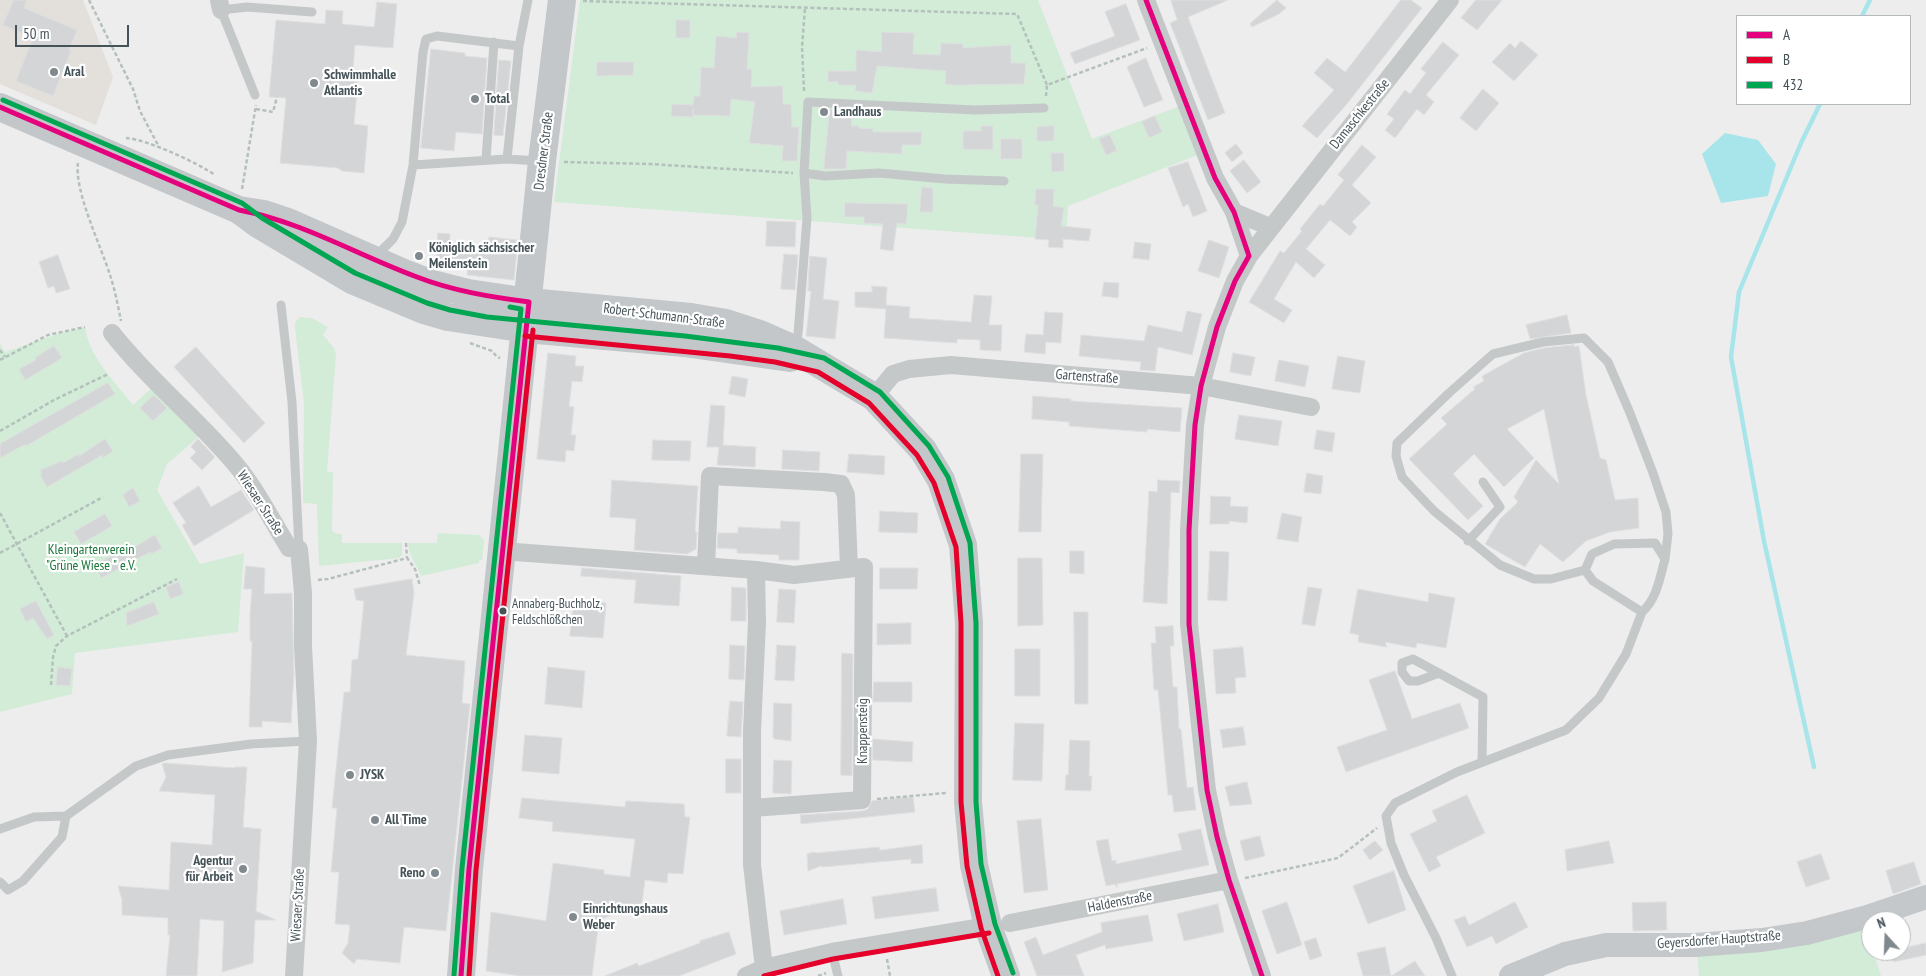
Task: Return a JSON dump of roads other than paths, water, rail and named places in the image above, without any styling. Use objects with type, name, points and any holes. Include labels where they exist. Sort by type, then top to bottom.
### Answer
[{"type":"main road","name":"Dresdner Straße","points":[[460,976],[469,869],[529,302],[542,161],[572,0]]},
{"type":"main road","points":[[0,107],[239,210]]},
{"type":"main road","name":"Robert-Schumann-Straße","points":[[239,210],[264,214],[288,222],[373,260],[433,284],[468,293],[529,302],[691,317],[726,323],[760,334],[794,349],[874,397],[923,450],[941,480],[963,545],[969,623],[968,791],[974,865],[999,925],[1006,976]]},
{"type":"main road","name":"Robert-Schumann-Straße","points":[[239,210],[258,224],[352,280],[389,297],[448,317],[526,329],[712,346],[776,355],[820,365]]},
{"type":"main road","name":"Geyersdorfer Hauptstraße","points":[[1511,976],[1565,954],[1606,945],[1695,945],[1762,940],[1807,933],[1867,917],[1926,897]]},
{"type":"street","points":[[1146,0],[1215,178],[1234,212],[1249,256]]},
{"type":"street","name":"Damaschkestraße","points":[[1262,976],[1229,880],[1207,790],[1189,624],[1189,530],[1195,425],[1201,386],[1217,327],[1235,280],[1249,256],[1442,3]]},
{"type":"street","points":[[1234,212],[1270,228]]},
{"type":"street","name":"Wiesaer Straße","points":[[112,333],[128,354],[231,458],[289,548],[299,548],[308,741],[294,976]]},
{"type":"street","name":"Gartenstraße","points":[[874,397],[893,374],[951,364],[1201,386],[1311,407]]},
{"type":"street","points":[[502,551],[756,570],[794,575],[849,569],[846,495],[841,484],[710,476],[706,566]]},
{"type":"street","name":"Knappensteig","points":[[752,808],[862,800],[864,567],[849,569]]},
{"type":"street","points":[[756,570],[757,622],[752,731],[752,865],[764,968]]},
{"type":"street","name":"Haldenstraße","points":[[746,976],[764,968],[832,952],[999,925],[1229,880]]},
{"type":"lane","points":[[507,159],[518,46],[528,0]]},
{"type":"lane","points":[[255,95],[220,5],[312,12]]},
{"type":"lane","points":[[373,260],[393,239],[402,222],[413,165],[423,52],[426,39],[437,36],[518,46]]},
{"type":"lane","points":[[486,160],[494,42]]},
{"type":"lane","points":[[794,349],[798,334],[807,218],[804,173],[808,102],[956,109],[1044,108]]},
{"type":"lane","points":[[413,165],[507,159],[542,161]]},
{"type":"lane","points":[[804,173],[825,176],[879,173],[945,179],[1004,181]]},
{"type":"lane","points":[[281,305],[292,402],[299,548]]},
{"type":"lane","points":[[1452,976],[1394,851],[1386,816],[1395,803],[1457,772],[1566,730],[1599,698],[1626,654],[1642,612],[1648,607],[1657,588],[1665,558],[1668,534],[1666,512],[1654,473],[1608,362],[1584,338],[1543,342],[1493,354],[1456,386],[1398,443],[1396,456],[1402,477],[1434,512],[1500,565],[1534,579],[1550,579],[1585,570]]},
{"type":"lane","points":[[1468,541],[1500,508],[1483,482]]},
{"type":"lane","points":[[1585,570],[1592,554],[1614,544],[1655,543],[1665,558]]},
{"type":"lane","points":[[1585,570],[1593,581],[1642,612]]},
{"type":"lane","points":[[1439,673],[1483,697],[1482,762]]},
{"type":"lane","points":[[0,829],[34,816],[66,816],[136,766],[168,754],[250,744],[308,741]]},
{"type":"lane","points":[[0,882],[8,890],[22,881],[62,837],[66,816]]},
{"type":"lane","points":[[832,952],[838,976]]},
{"type":"water","points":[[1725,133],[1758,140],[1776,164],[1768,196],[1721,203],[1702,154]]},
{"type":"waterway","points":[[1862,15],[1870,0]]},
{"type":"waterway","points":[[1814,767],[1764,541],[1731,357],[1739,292],[1801,143],[1820,105]]},
{"type":"place","name":"Aral","points":[[54,72]]},
{"type":"place","name":"Schwimmhalle Atlantis","points":[[314,83]]},
{"type":"place","name":"Total","points":[[475,99]]},
{"type":"place","name":"Landhaus","points":[[824,112]]},
{"type":"place","name":"Königlich sächsischer Meilenstein","points":[[419,256]]},
{"type":"place","name":"Annaberg-Buchholz, Feldschlößchen","points":[[503,611]]},
{"type":"place","name":"JYSK","points":[[350,775]]},
{"type":"place","name":"All Time","points":[[375,820]]},
{"type":"place","name":"Agentur für Arbeit","points":[[243,869]]},
{"type":"place","name":"Reno","points":[[435,873]]},
{"type":"place","name":"Einrichtungshaus Weber","points":[[573,917]]},
{"type":"park label","name":"Kleingartenverein \"Grüne Wiese \" e.V.","points":[[91,558]]}]
